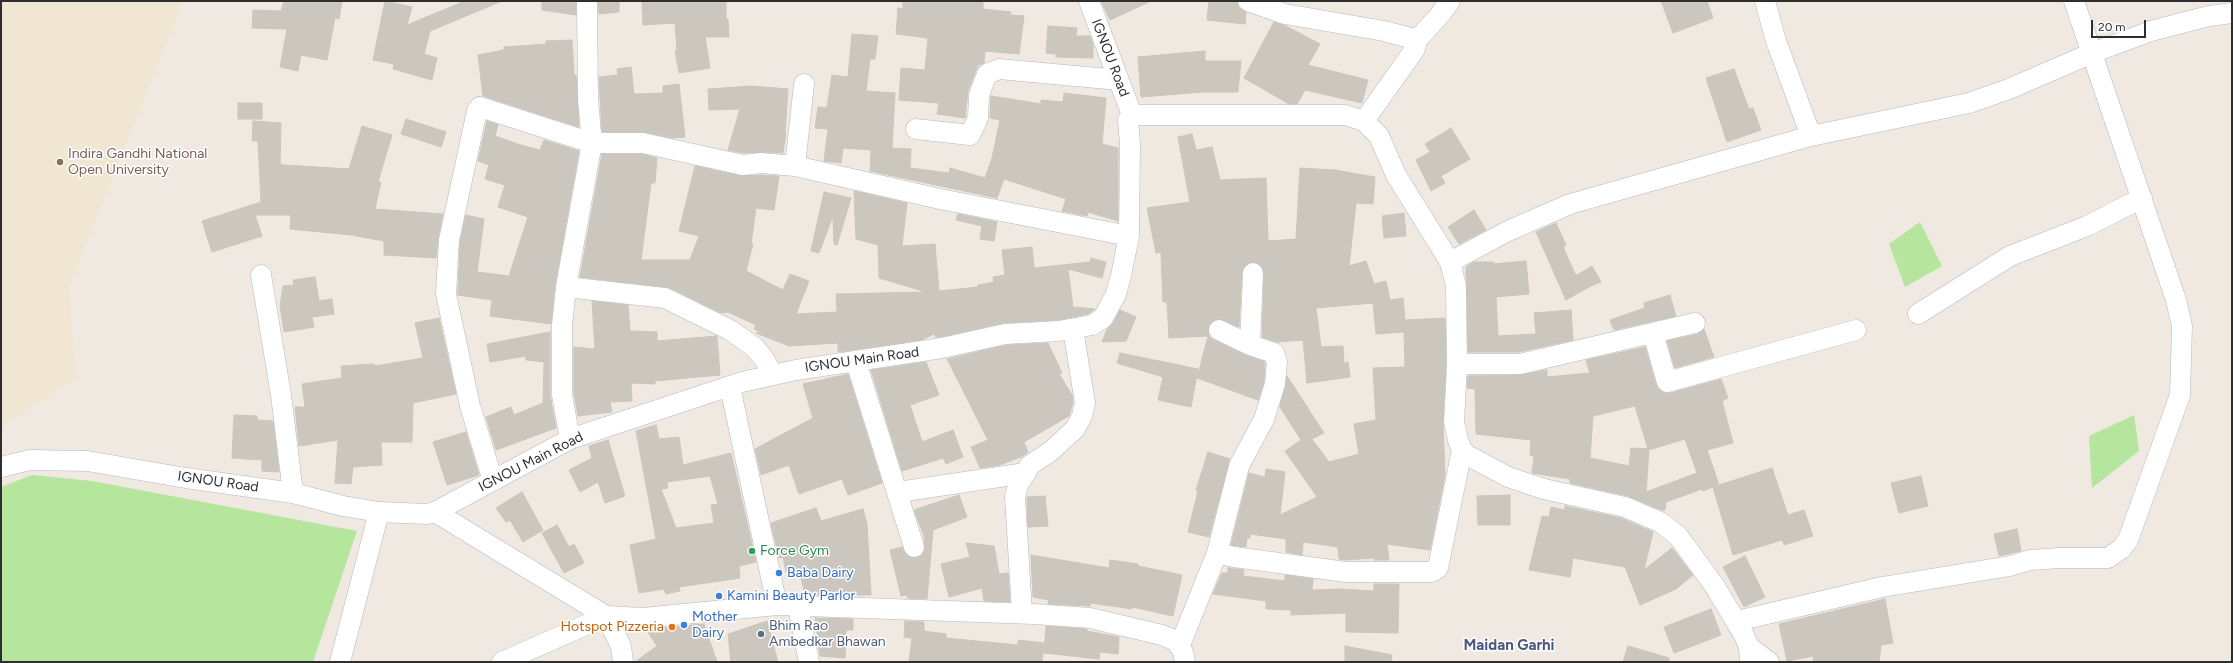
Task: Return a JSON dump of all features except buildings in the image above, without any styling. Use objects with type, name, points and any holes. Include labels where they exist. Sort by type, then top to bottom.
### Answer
[{"type":"street","points":[[570,439],[565,417],[562,388],[562,325],[566,287],[592,143],[588,100],[587,1]]},
{"type":"street","name":"IGNOU Road","points":[[1089,1],[1132,115]]},
{"type":"street","points":[[1248,1],[1286,14],[1384,31],[1410,38],[1416,42]]},
{"type":"street","points":[[1364,121],[1415,49],[1416,42],[1450,1]]},
{"type":"street","points":[[1764,1],[1776,40],[1812,136]]},
{"type":"street","points":[[1737,621],[1882,587],[2046,558],[2108,558],[2121,549],[2133,532],[2180,395],[2182,326],[2176,300],[2074,1]]},
{"type":"street","points":[[1450,262],[1508,231],[1570,204],[1812,136],[1969,103],[2009,90],[2092,53],[2151,31],[2209,16],[2232,13]]},
{"type":"street","points":[[916,129],[970,135],[978,118],[979,95],[987,74],[999,69],[1119,80]]},
{"type":"street","points":[[795,166],[804,84]]},
{"type":"street","points":[[493,482],[470,406],[446,294],[449,240],[477,111],[480,108],[592,143],[643,143],[743,166],[761,163],[795,166],[940,199],[1129,236]]},
{"type":"street","points":[[1132,115],[1345,116],[1364,121],[1379,136],[1396,175],[1450,262],[1456,286],[1457,364],[1454,422],[1462,450],[1467,455],[1508,477],[1544,489],[1625,507],[1660,522],[1678,536],[1714,585],[1737,621],[1750,654],[1769,662]]},
{"type":"street","name":"IGNOU Main Road","points":[[435,512],[570,439],[730,387],[796,370],[942,348],[1005,334],[1072,329],[1092,325],[1103,318],[1120,284],[1129,236],[1130,151],[1128,120],[1132,115]]},
{"type":"street","points":[[1918,314],[2010,256],[2087,226],[2142,198]]},
{"type":"street","points":[[1250,345],[1253,273]]},
{"type":"street","points":[[261,274],[281,395],[293,493]]},
{"type":"street","points":[[566,287],[665,298],[730,330],[754,347],[764,359],[773,375]]},
{"type":"street","points":[[1457,364],[1520,364],[1695,323]]},
{"type":"street","points":[[1022,613],[1014,497],[1018,485],[1030,465],[1051,451],[1075,428],[1082,416],[1085,403],[1072,329]]},
{"type":"street","points":[[1182,654],[1217,553],[1239,466],[1264,419],[1275,384],[1277,362],[1274,353],[1250,345],[1218,330]]},
{"type":"street","points":[[1653,333],[1667,382],[1856,330]]},
{"type":"street","points":[[856,362],[879,440],[898,492],[914,547]]},
{"type":"street","points":[[730,387],[777,605]]},
{"type":"street","points":[[1217,553],[1234,557],[1346,572],[1432,572],[1438,568],[1462,450]]},
{"type":"street","name":"IGNOU Road","points":[[1,467],[30,460],[86,461],[186,478],[293,493],[343,506],[379,512],[418,515],[435,512]]},
{"type":"street","points":[[898,492],[1026,473]]},
{"type":"street","points":[[340,662],[379,512]]},
{"type":"street","points":[[435,512],[606,616],[644,618],[777,605],[1022,613],[1090,618],[1162,634],[1173,638],[1182,654]]},
{"type":"street","points":[[798,606],[809,662]]},
{"type":"street","points":[[502,662],[606,616]]},
{"type":"street","points":[[606,616],[621,646],[624,662]]},
{"type":"shaded area","name":"Indira Gandhi National Open University","points":[[1,1],[183,1],[69,286],[75,379],[1,427]]},
{"type":"green space","points":[[1920,222],[1942,266],[1905,287],[1889,244]]},
{"type":"green space","points":[[2134,415],[2139,451],[2092,488],[2089,436]]},
{"type":"green space","points":[[32,475],[92,481],[357,531],[313,662],[1,662],[1,487]]},
{"type":"place","name":"Indira Gandhi National Open University","points":[[60,162]]},
{"type":"place","name":"Force Gym","points":[[752,551]]},
{"type":"place","name":"Baba Dairy","points":[[779,573]]},
{"type":"place","name":"Kamini Beauty Parlor","points":[[719,596]]},
{"type":"place","name":"Mother Dairy","points":[[684,625]]},
{"type":"place","name":"Hotspot Pizzeria","points":[[672,627]]},
{"type":"place","name":"Bhim Rao Ambedkar Bhawan","points":[[761,634]]},
{"type":"district","name":"Maidan Garhi","points":[[1509,646]]}]
